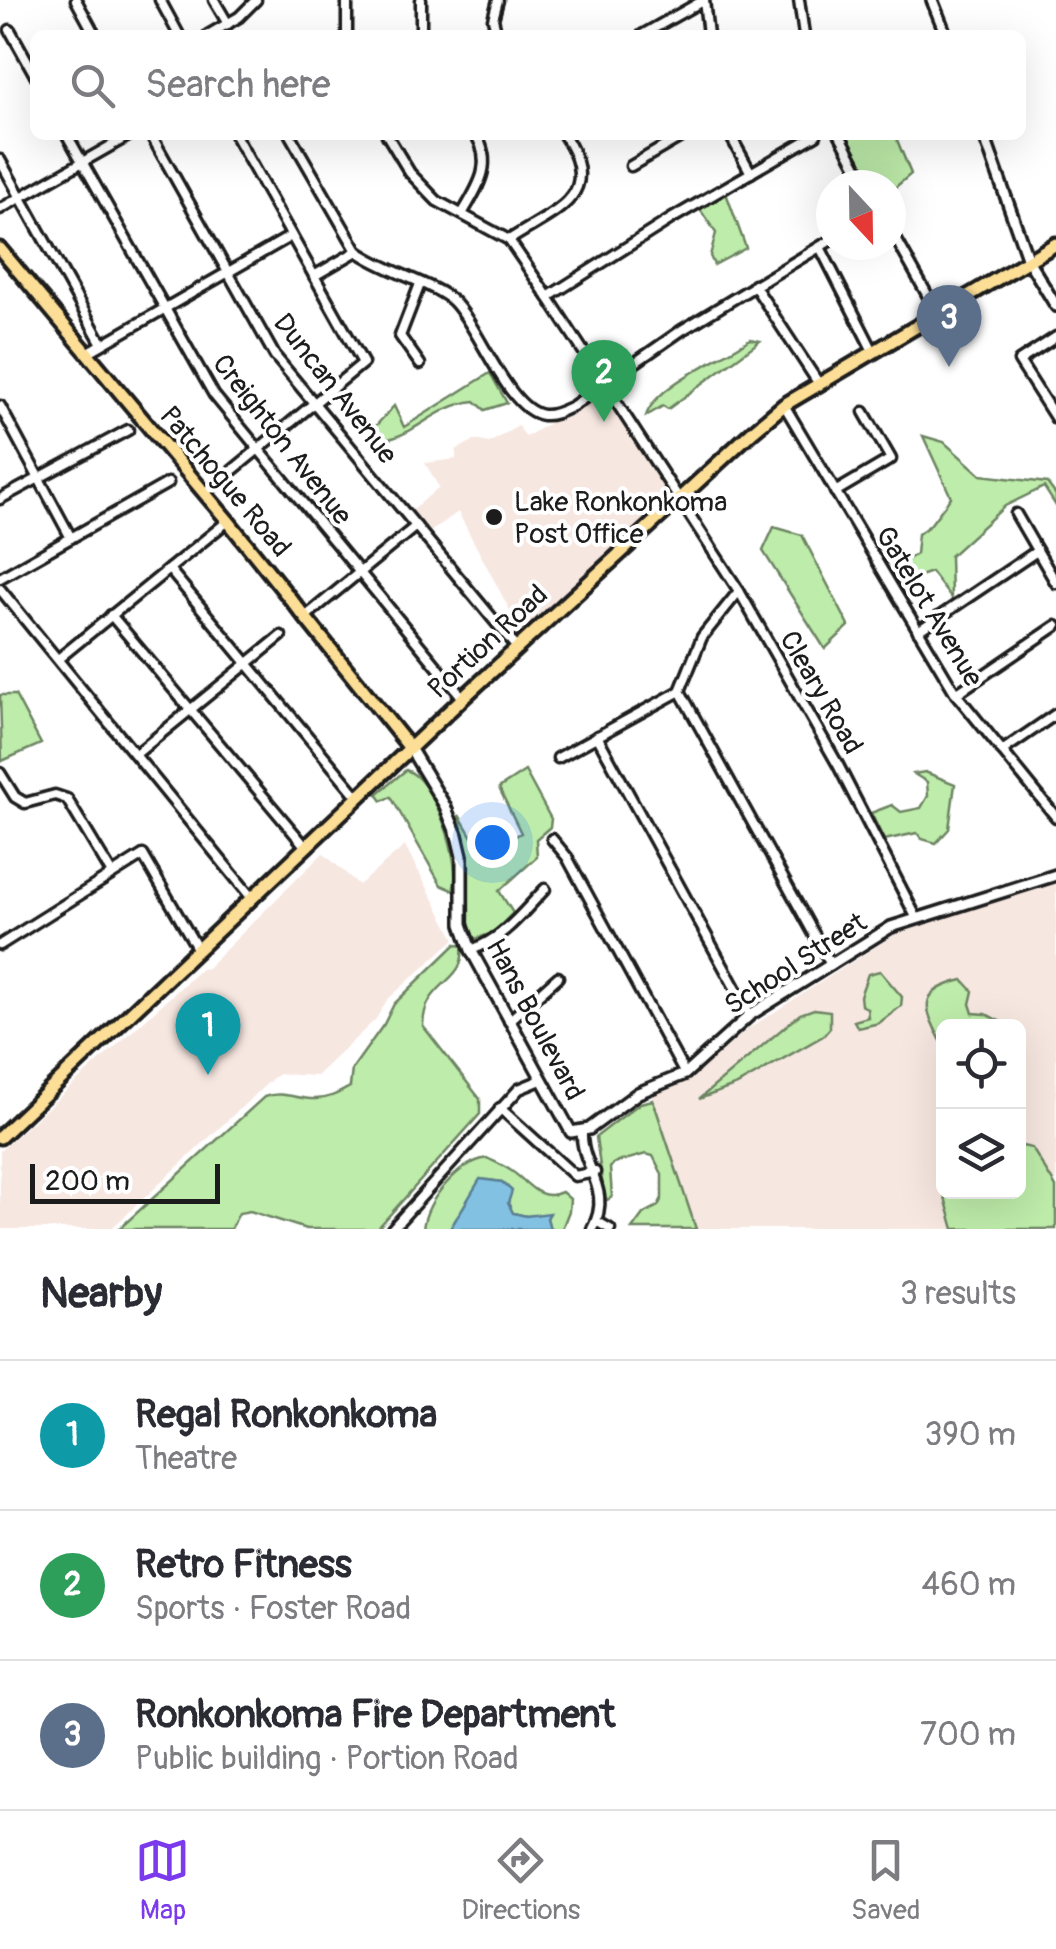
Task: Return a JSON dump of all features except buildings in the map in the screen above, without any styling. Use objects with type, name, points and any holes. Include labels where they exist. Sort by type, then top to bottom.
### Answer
[{"type":"main road","name":"Portion Road","points":[[2,1130],[679,496],[784,406],[1056,244]]},
{"type":"main road","name":"Patchogue Road","points":[[0,249],[205,493],[410,748]]},
{"type":"street","points":[[76,0],[93,30]]},
{"type":"street","points":[[160,0],[176,30]]},
{"type":"street","points":[[214,0],[228,24]]},
{"type":"street","points":[[217,30],[256,0]]},
{"type":"street","points":[[344,30],[347,0]]},
{"type":"street","points":[[420,0],[421,30]]},
{"type":"street","points":[[496,30],[492,18],[498,0]]},
{"type":"street","points":[[651,30],[704,0],[707,30]]},
{"type":"street","points":[[798,0],[803,30]]},
{"type":"street","points":[[932,0],[944,30]]},
{"type":"street","points":[[10,30],[30,67]]},
{"type":"street","name":"Creighton Avenue","points":[[71,140],[214,395],[463,698]]},
{"type":"street","points":[[0,208],[121,140]]},
{"type":"street","name":"Duncan Avenue","points":[[154,140],[275,356],[517,648]]},
{"type":"street","points":[[205,493],[362,363],[237,140]]},
{"type":"street","points":[[293,140],[357,251],[451,299],[516,395],[536,412],[547,415],[563,411],[754,285],[816,249]]},
{"type":"street","points":[[390,140],[421,186],[437,201],[509,240],[566,204],[580,185],[580,166],[567,140]]},
{"type":"street","points":[[462,214],[486,164],[478,140]]},
{"type":"street","points":[[630,166],[675,140]]},
{"type":"street","points":[[733,140],[750,173]]},
{"type":"street","points":[[548,298],[671,219],[807,140]]},
{"type":"street","points":[[843,140],[858,170]]},
{"type":"street","points":[[986,140],[1028,260],[1056,306]]},
{"type":"street","points":[[0,160],[101,342]]},
{"type":"street","points":[[87,353],[291,236]]},
{"type":"street","name":"Cleary Road","points":[[509,240],[738,591],[838,765],[916,917]]},
{"type":"street","points":[[314,276],[357,251]]},
{"type":"street","points":[[906,257],[938,314]]},
{"type":"street","points":[[827,260],[874,353]]},
{"type":"street","points":[[420,284],[400,336],[420,364]]},
{"type":"street","points":[[754,285],[819,384]]},
{"type":"street","points":[[1056,337],[1018,361],[1056,420]]},
{"type":"street","points":[[0,406],[4,423],[40,477],[71,538]]},
{"type":"street","name":"Gatelot Avenue","points":[[784,406],[956,694],[1056,817]]},
{"type":"street","points":[[835,492],[891,459],[864,412]]},
{"type":"street","points":[[0,499],[128,430]]},
{"type":"street","points":[[0,578],[168,483]]},
{"type":"street","points":[[1016,514],[1056,582]]},
{"type":"street","points":[[58,660],[228,521]]},
{"type":"street","points":[[305,617],[416,526]]},
{"type":"street","points":[[918,632],[1037,551]]},
{"type":"street","points":[[169,569],[358,797]]},
{"type":"street","points":[[0,589],[251,897]]},
{"type":"street","points":[[558,758],[680,691],[702,637],[738,591]]},
{"type":"street","points":[[111,615],[305,846]]},
{"type":"street","points":[[956,694],[1056,626]]},
{"type":"street","points":[[136,754],[281,636]]},
{"type":"street","points":[[680,691],[831,965]]},
{"type":"street","points":[[1002,750],[1056,714]]},
{"type":"street","points":[[597,736],[750,1014]]},
{"type":"street","name":"Hans Boulevard","points":[[410,748],[445,806],[457,835],[462,856],[462,924],[472,950],[571,1132],[582,1132]]},
{"type":"street","points":[[0,774],[15,797],[25,803],[54,795],[71,802],[112,874]]},
{"type":"street","points":[[1047,806],[1056,800]]},
{"type":"street","points":[[552,839],[568,857],[685,1074]]},
{"type":"street","points":[[0,944],[143,855],[197,948]]},
{"type":"street","name":"School Street","points":[[582,1132],[638,1093],[685,1074],[750,1014],[891,928],[1056,875]]},
{"type":"street","points":[[472,950],[502,934],[546,889]]},
{"type":"street","points":[[509,1021],[558,977]]},
{"type":"street","points":[[392,1229],[519,1089],[541,1080]]},
{"type":"street","points":[[500,1108],[575,1176],[594,1172]]},
{"type":"street","points":[[582,1132],[581,1144],[594,1172],[599,1198],[594,1225],[610,1229]]},
{"type":"shaded area","points":[[604,389],[672,492],[523,635],[458,512],[426,535],[409,513],[439,487],[425,463],[456,459],[456,450],[475,440],[489,443],[518,426],[526,437]]},
{"type":"shaded area","points":[[405,846],[455,939],[387,1000],[376,1019],[316,1076],[274,1077],[111,1229],[0,1229],[0,1151],[201,969],[207,968],[323,853],[359,885]]},
{"type":"shaded area","points":[[1056,881],[1056,1229],[696,1229],[652,1095],[693,1076],[748,1029],[916,921]]},
{"type":"green space","points":[[850,140],[897,140],[911,174],[906,178],[906,170],[866,170]]},
{"type":"green space","points":[[726,193],[746,248],[714,265],[710,256],[716,233],[699,208]]},
{"type":"green space","points":[[750,339],[760,341],[668,409],[663,406],[646,416],[652,404],[676,383]]},
{"type":"green space","points":[[490,373],[507,403],[485,410],[475,401],[461,404],[384,440],[371,431],[394,406],[404,427]]},
{"type":"green space","points":[[923,436],[944,442],[981,475],[1047,483],[1056,495],[1056,506],[1044,487],[1005,506],[950,556],[951,598],[931,572],[900,583],[892,570],[916,554],[918,534],[951,497]]},
{"type":"green space","points":[[774,527],[802,535],[849,626],[825,649],[763,551]]},
{"type":"green space","points":[[0,695],[15,695],[41,744],[2,761]]},
{"type":"green space","points":[[406,770],[427,788],[444,823],[454,861],[453,890],[441,885],[391,797],[382,801],[377,794]]},
{"type":"green space","points":[[525,771],[551,819],[550,827],[536,839],[537,857],[499,891],[513,913],[493,933],[475,939],[469,926],[469,863],[459,815],[485,859],[493,855],[492,849],[521,833],[499,788]]},
{"type":"green space","points":[[925,772],[955,784],[949,829],[936,843],[917,833],[884,840],[871,813],[892,805],[901,812],[921,808],[928,796],[927,782],[914,774]]},
{"type":"green space","points":[[456,944],[462,946],[458,968],[430,999],[423,1026],[480,1099],[480,1114],[377,1229],[306,1229],[250,1211],[239,1213],[231,1229],[119,1229],[264,1097],[277,1094],[321,1099],[350,1087],[352,1069],[394,1004]]},
{"type":"green space","points":[[880,971],[902,997],[901,1006],[879,1023],[858,1028],[854,1021],[868,1017],[860,996],[868,974]]},
{"type":"green space","points":[[963,980],[973,991],[973,1013],[996,1019],[936,1019],[936,1030],[928,1004],[930,996]]},
{"type":"green space","points":[[814,1009],[830,1011],[830,1028],[823,1036],[737,1085],[699,1099],[800,1014]]},
{"type":"green space","points":[[653,1100],[696,1229],[632,1229],[662,1198],[662,1174],[653,1156],[646,1154],[614,1163],[610,1168],[612,1197],[607,1200],[604,1195],[596,1137],[640,1103]]},
{"type":"green space","points":[[1026,1147],[1032,1148],[1056,1187],[1056,1229],[954,1229],[945,1199],[1026,1199]]},
{"type":"green space","points":[[487,1158],[540,1193],[562,1192],[570,1199],[562,1229],[550,1229],[549,1214],[513,1213],[508,1203],[511,1191],[502,1182],[481,1179],[450,1229],[423,1229],[430,1206],[445,1184],[465,1167]]},
{"type":"water","points":[[480,1179],[502,1182],[512,1191],[508,1203],[513,1213],[550,1213],[550,1229],[450,1229]]},
{"type":"place","name":"Ronkonkoma Fire Department","points":[[949,367]]},
{"type":"place","name":"Retro Fitness","points":[[604,422]]},
{"type":"place","name":"Lake Ronkonkoma Post Office","points":[[494,517]]},
{"type":"place","name":"Regal Ronkonkoma","points":[[208,1075]]}]
